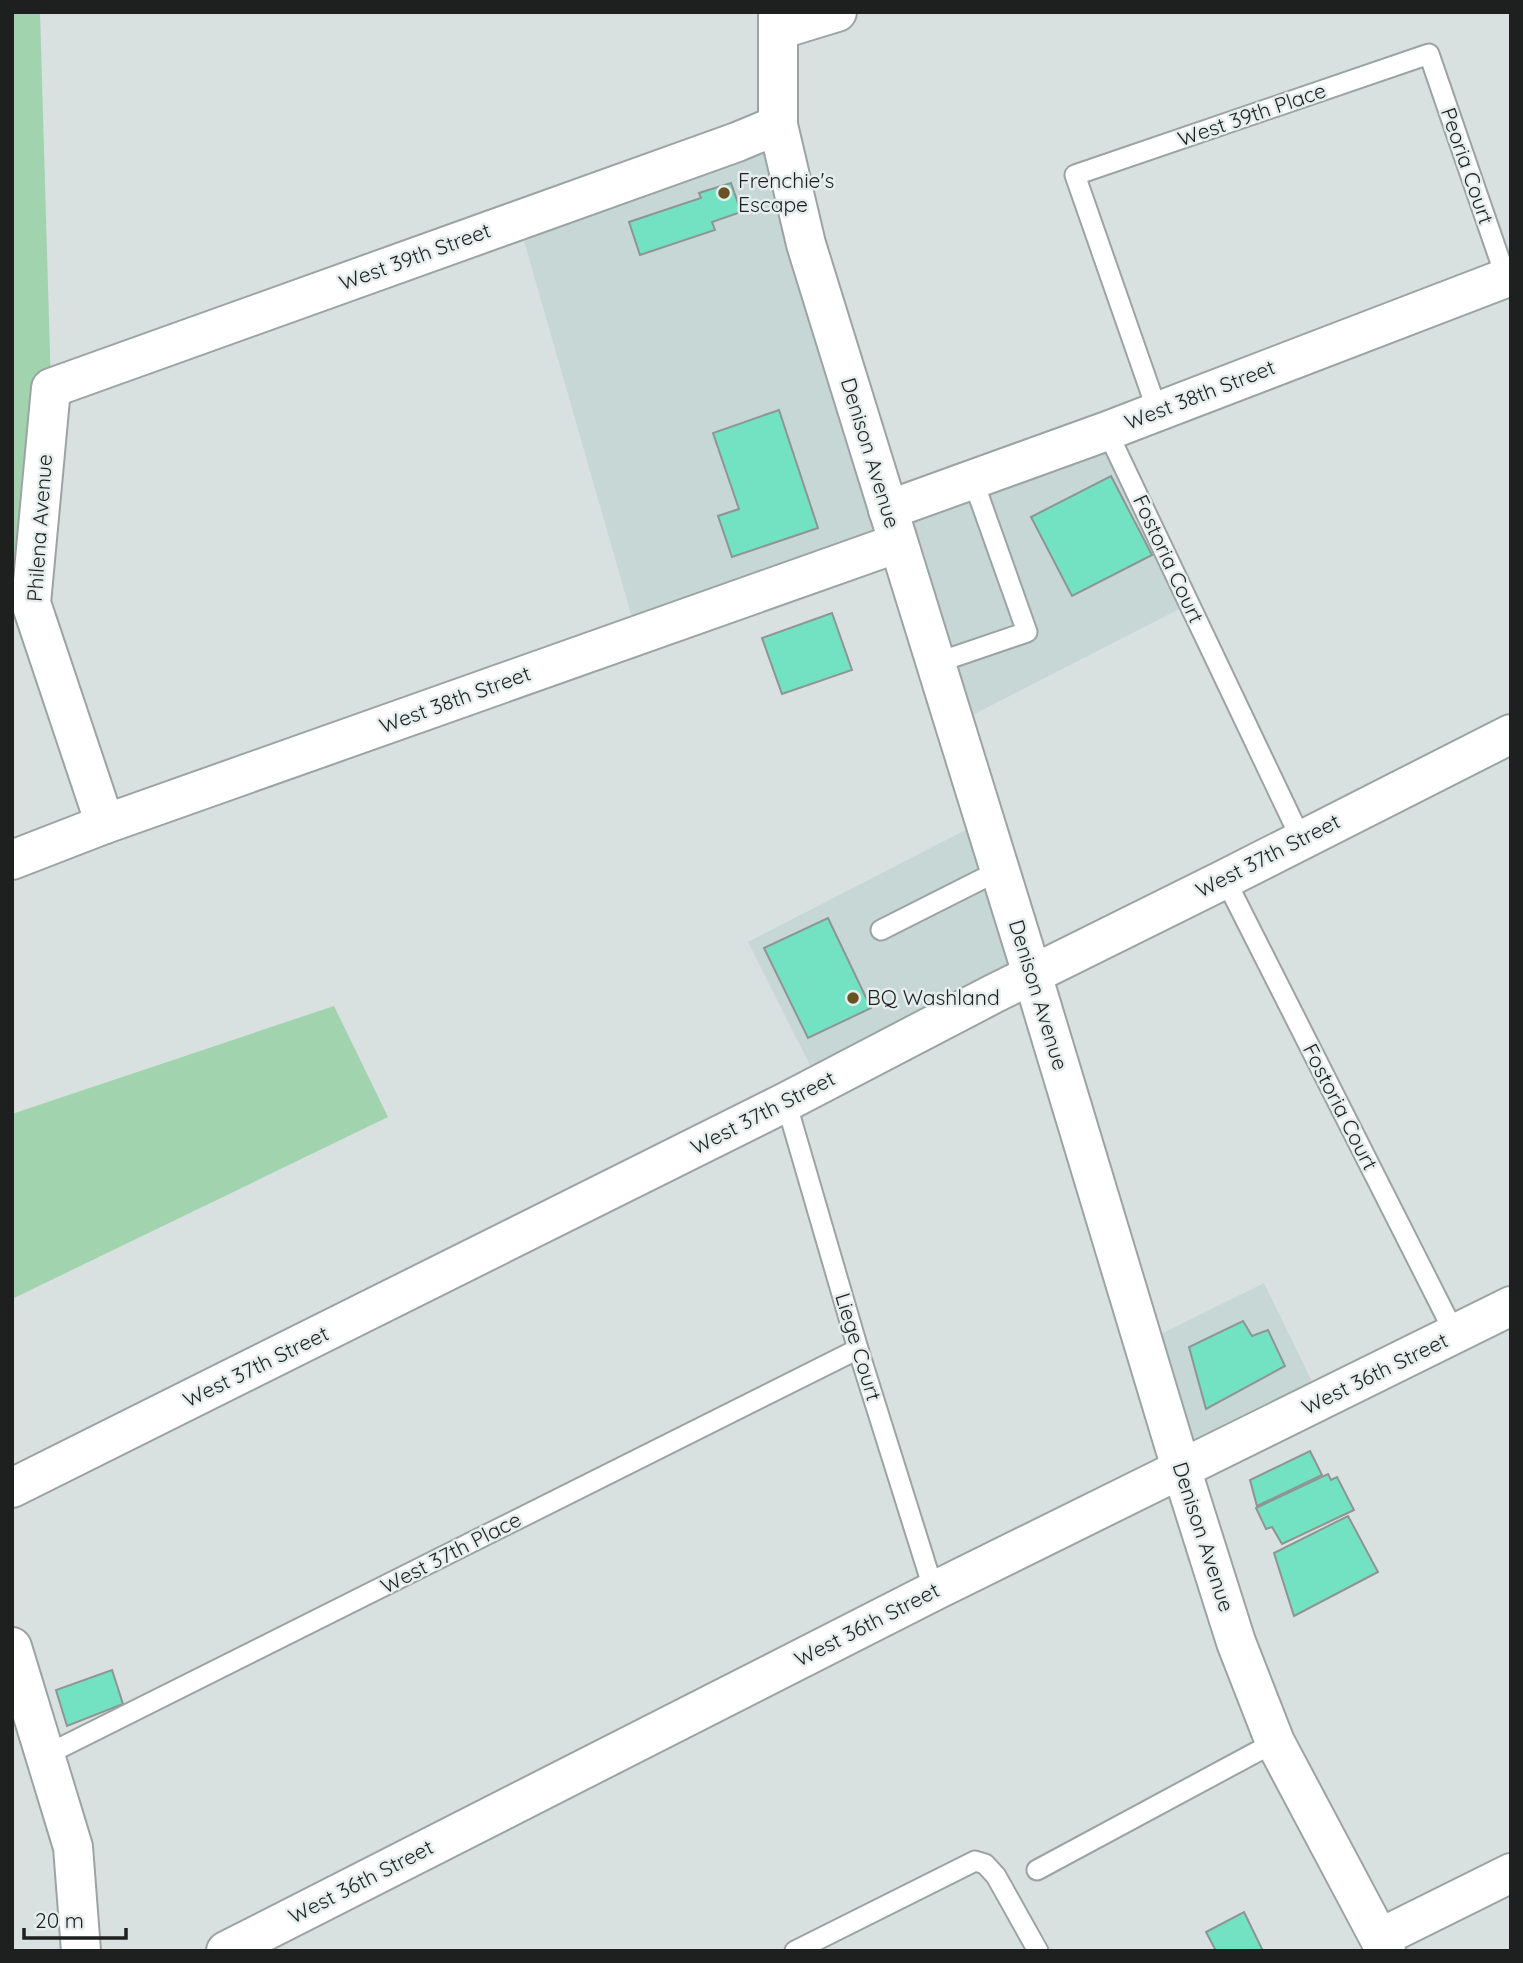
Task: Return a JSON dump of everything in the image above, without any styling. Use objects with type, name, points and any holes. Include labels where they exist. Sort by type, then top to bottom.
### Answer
[{"type":"street","points":[[778,21],[837,12]]},
{"type":"street","name":"Denison Avenue","points":[[778,21],[778,125],[806,244],[1032,974],[1181,1468],[1236,1642],[1275,1742],[1383,1945]]},
{"type":"street","name":"West 39th Street","points":[[51,388],[778,125]]},
{"type":"street","name":"West 38th Street","points":[[12,860],[893,527],[973,480],[1508,277]]},
{"type":"street","name":"Philena Avenue","points":[[51,388],[31,603],[105,824]]},
{"type":"street","name":"West 37th Street","points":[[12,1488],[786,1102],[1032,974],[1511,734]]},
{"type":"street","name":"West 36th Street","points":[[226,1951],[934,1591],[1511,1306]]},
{"type":"street","points":[[12,1647],[73,1847],[81,1951]]},
{"type":"street","points":[[1383,1945],[1511,1873]]},
{"type":"lane","name":"West 39th Place","points":[[1157,410],[1075,175],[1429,54]]},
{"type":"lane","name":"Peoria Court","points":[[1429,54],[1508,277]]},
{"type":"lane","name":"Fostoria Court","points":[[1107,431],[1301,839]]},
{"type":"lane","points":[[936,663],[1027,632],[973,480]]},
{"type":"lane","points":[[881,930],[1000,870]]},
{"type":"lane","name":"Fostoria Court","points":[[1225,879],[1455,1335]]},
{"type":"lane","name":"Liege Court","points":[[786,1102],[858,1349],[934,1591]]},
{"type":"lane","name":"West 37th Place","points":[[44,1756],[858,1349]]},
{"type":"lane","points":[[1037,1870],[1275,1742]]},
{"type":"lane","points":[[795,1951],[975,1861],[985,1864],[996,1876],[1038,1951]]},
{"type":"shaded area","points":[[778,125],[888,510],[1107,431],[1189,604],[955,724],[898,543],[637,635],[518,220]]},
{"type":"shaded area","points":[[985,820],[1032,974],[820,1085],[748,942]]},
{"type":"shaded area","points":[[1264,1283],[1321,1400],[1181,1468],[1143,1343]]},
{"type":"green space","points":[[12,12],[40,12],[51,388],[31,603],[12,618]]},
{"type":"green space","points":[[334,1006],[388,1117],[12,1299],[12,1114]]},
{"type":"building","points":[[731,183],[741,212],[712,222],[715,230],[640,255],[629,222],[701,198],[699,193]]},
{"type":"building","points":[[779,410],[818,528],[732,557],[718,516],[739,509],[713,433]]},
{"type":"building","points":[[1111,476],[1152,555],[1072,596],[1031,517]]},
{"type":"building","points":[[832,613],[852,670],[782,694],[762,638]]},
{"type":"building","points":[[828,918],[871,1008],[808,1038],[764,948]]},
{"type":"building","points":[[1243,1321],[1252,1336],[1268,1330],[1285,1366],[1206,1409],[1189,1347]]},
{"type":"building","points":[[1310,1451],[1322,1475],[1257,1506],[1250,1480]]},
{"type":"building","points":[[1328,1474],[1331,1480],[1337,1477],[1354,1510],[1282,1544],[1272,1527],[1266,1529],[1256,1508]]},
{"type":"building","points":[[1348,1516],[1378,1572],[1294,1616],[1274,1553]]},
{"type":"building","points":[[112,1670],[123,1704],[67,1726],[56,1690]]},
{"type":"building","points":[[1244,1912],[1263,1951],[1216,1951],[1206,1932]]},
{"type":"place","name":"Frenchie's Escape","points":[[724,193]]},
{"type":"place","name":"BQ Washland","points":[[853,998]]}]
